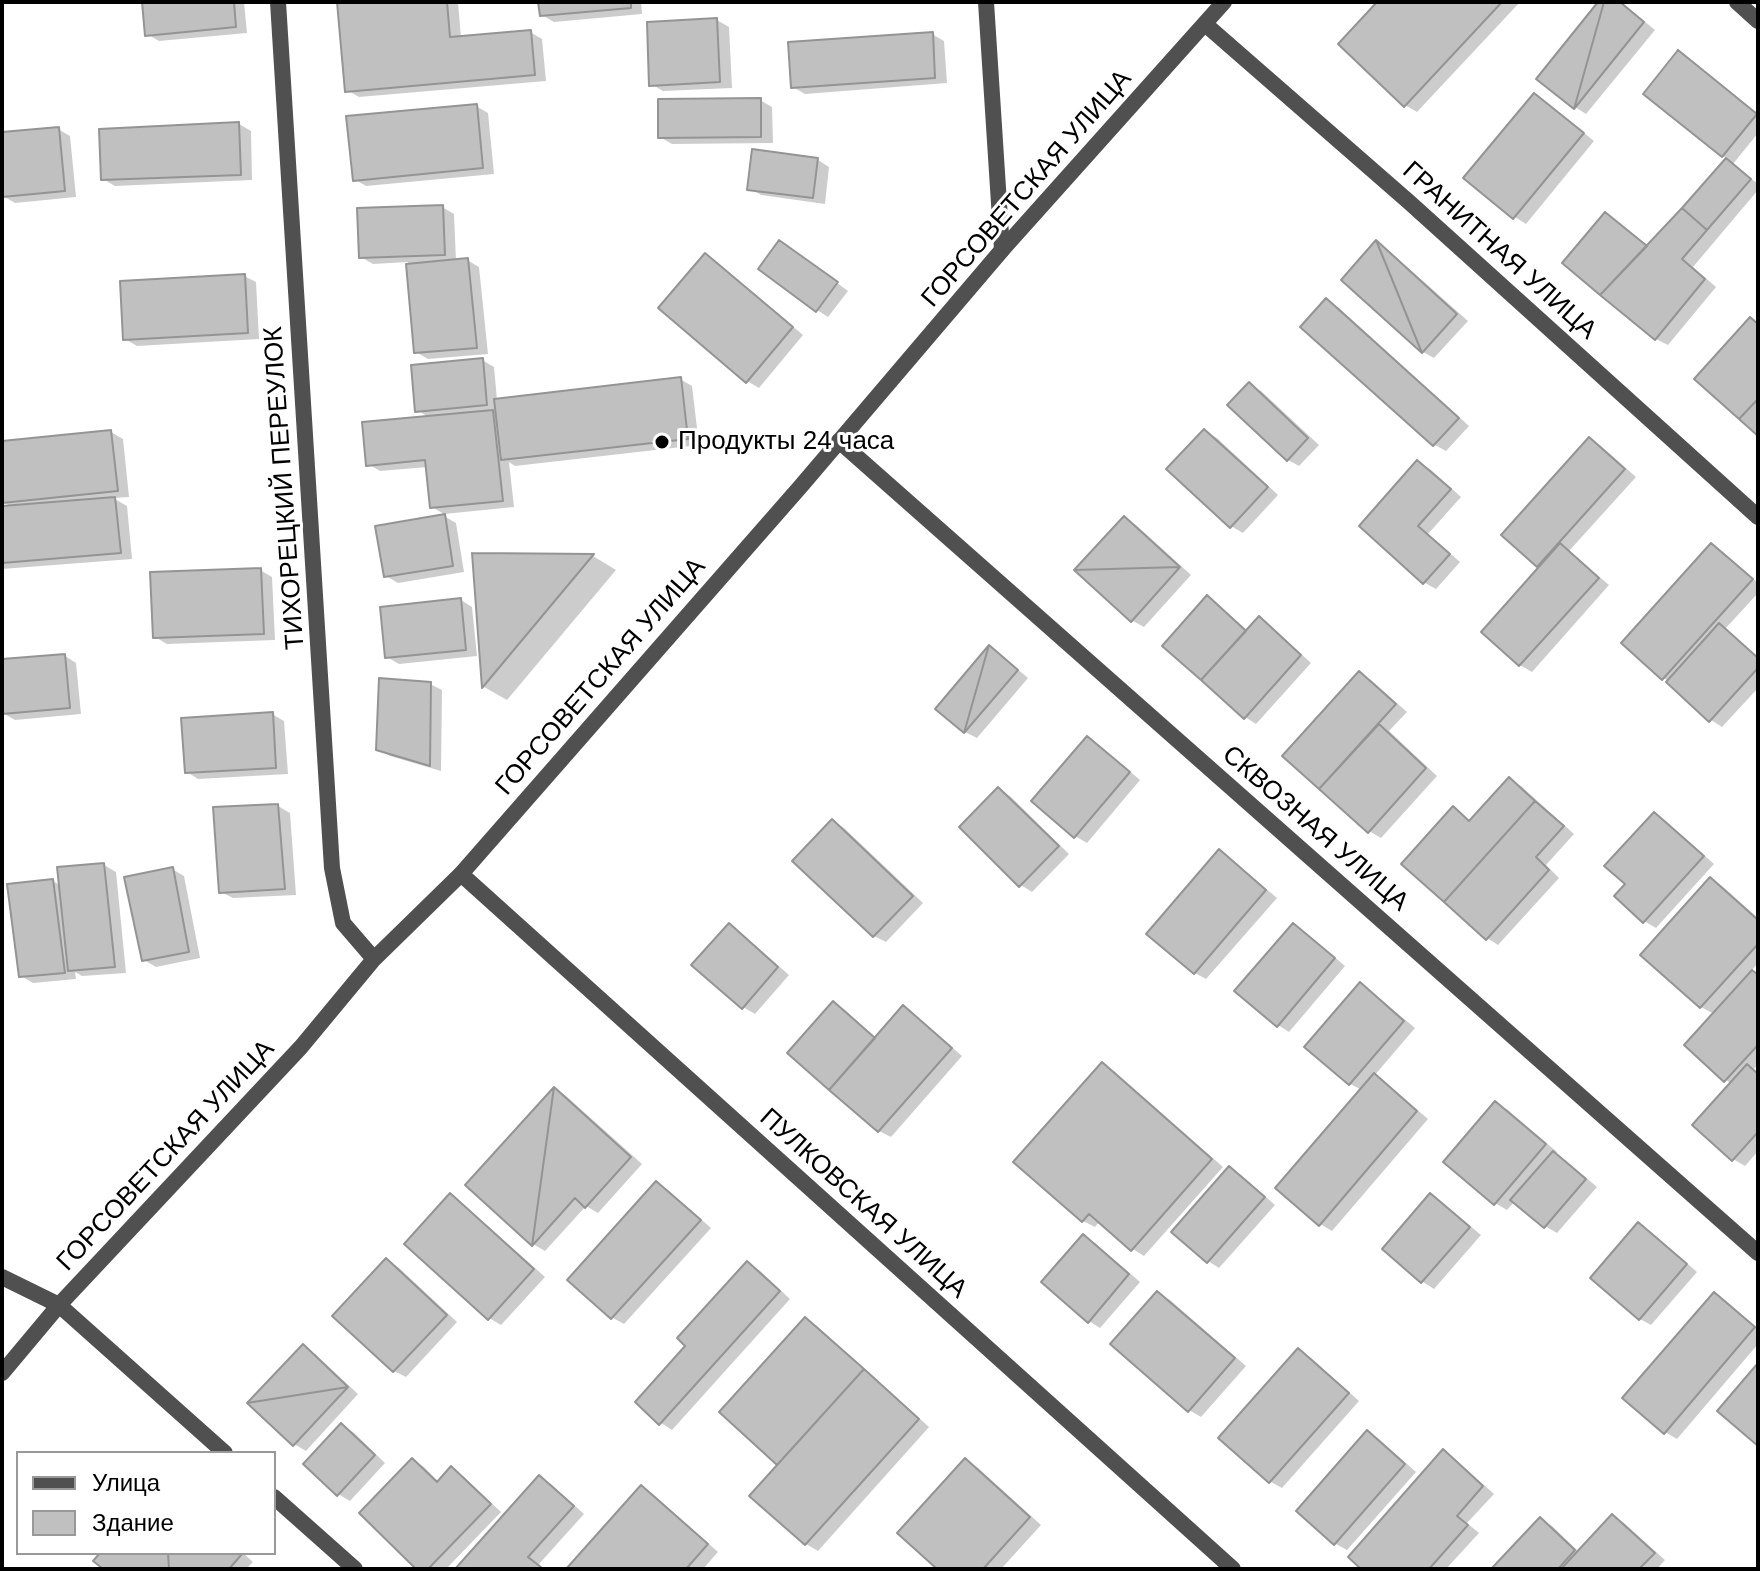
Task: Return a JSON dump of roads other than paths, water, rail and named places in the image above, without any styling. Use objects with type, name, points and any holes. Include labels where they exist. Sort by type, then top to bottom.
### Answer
[{"type":"street","name":"ТИХОРЕЦКИЙ ПЕРЕУЛОК","points":[[278,2],[332,868],[343,923],[374,959]]},
{"type":"street","points":[[986,2],[1002,250]]},
{"type":"street","name":"ГОРСОВЕТСКАЯ УЛИЦА","points":[[2,1373],[59,1305],[301,1047],[374,959],[461,874],[1002,250],[1224,2]]},
{"type":"street","points":[[1737,2],[1758,21]]},
{"type":"street","name":"ГРАНИТНАЯ УЛИЦА","points":[[1205,24],[1409,202],[1758,517]]},
{"type":"street","name":"СКВОЗНАЯ УЛИЦА","points":[[839,441],[1758,1253]]},
{"type":"street","name":"ПУЛКОВСКАЯ УЛИЦА","points":[[461,874],[1233,1569]]},
{"type":"street","points":[[2,1277],[59,1305],[223,1451]]},
{"type":"street","points":[[276,1499],[355,1569]]},
{"type":"place","name":"Продукты 24 часа","points":[[662,442]]}]
